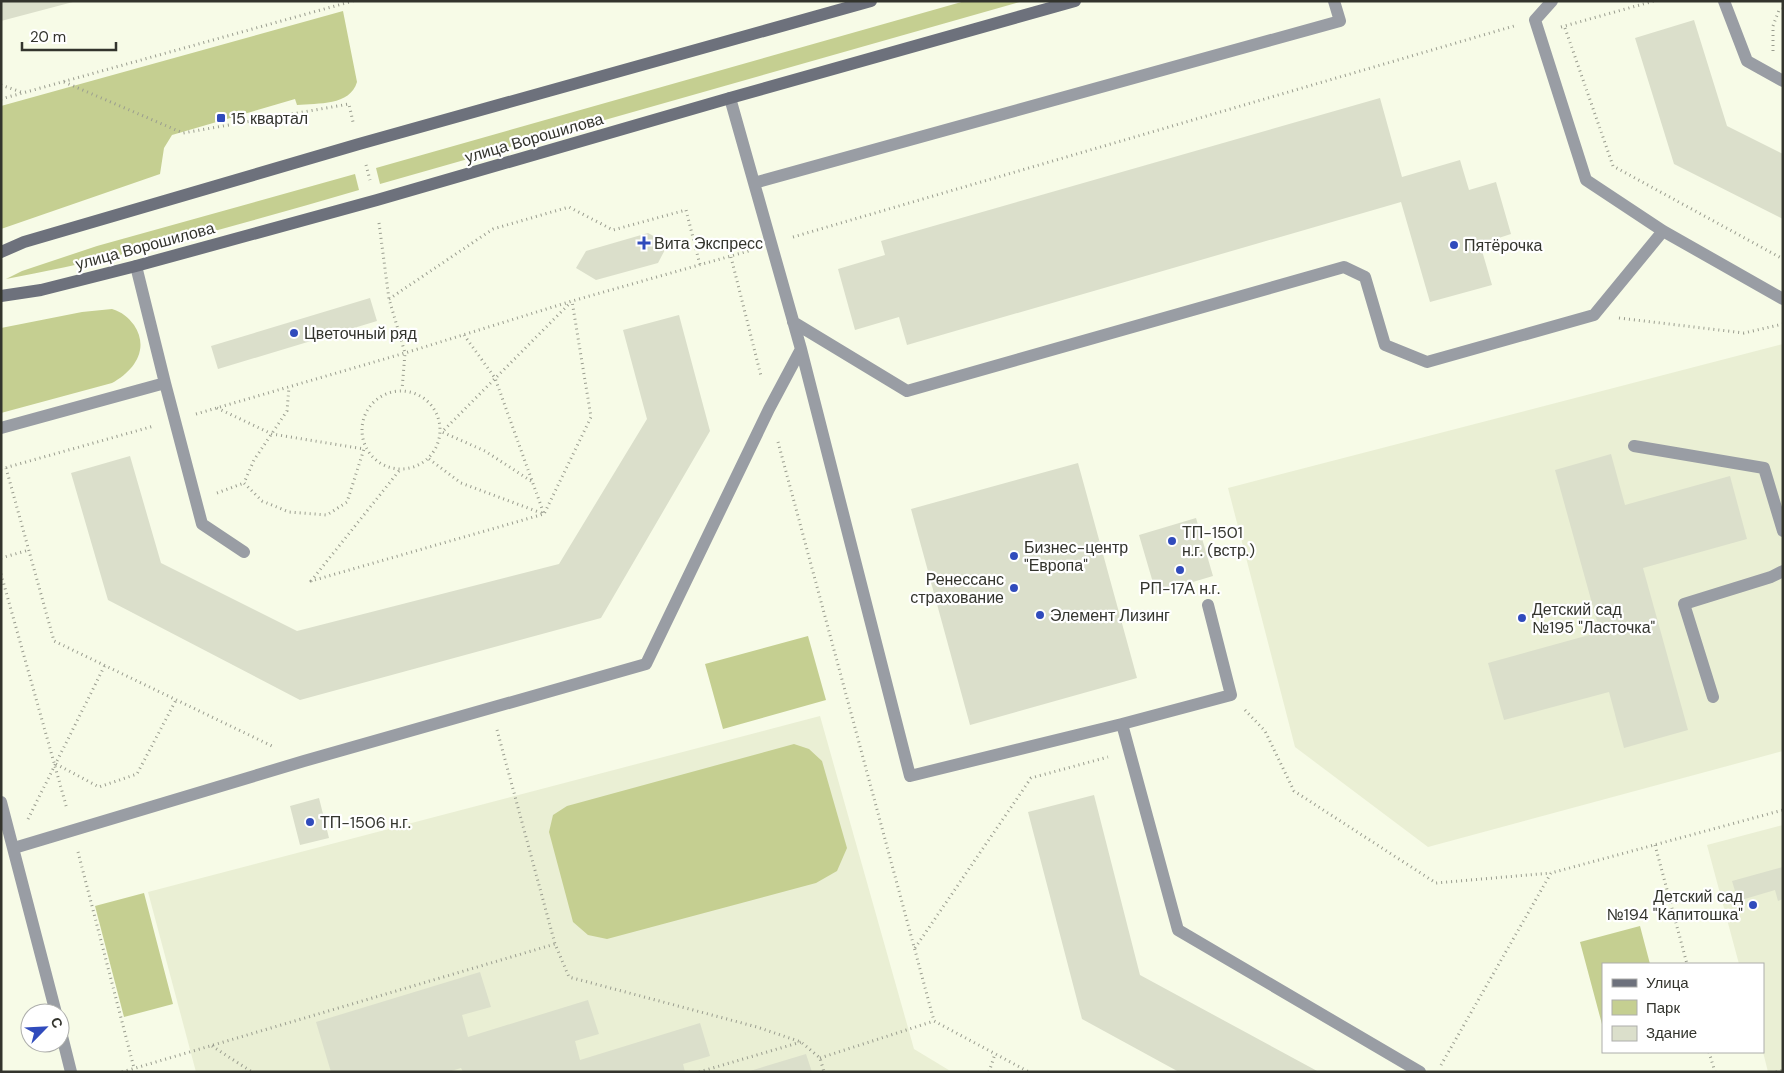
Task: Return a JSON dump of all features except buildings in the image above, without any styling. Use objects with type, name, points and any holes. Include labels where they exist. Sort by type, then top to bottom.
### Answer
[{"type":"main road","points":[[1,252],[24,242],[240,178],[871,1]]},
{"type":"main road","name":"улица Ворошилова","points":[[1,296],[41,290],[136,266],[377,200],[1075,1]]},
{"type":"lane","points":[[754,183],[1340,21],[1334,1]]},
{"type":"lane","points":[[1552,1],[1535,20],[1586,180],[1663,231],[1783,299]]},
{"type":"lane","points":[[1724,1],[1747,60],[1783,81]]},
{"type":"lane","points":[[730,98],[773,244],[801,349],[910,776],[1232,695],[1208,605]]},
{"type":"lane","points":[[793,322],[907,391],[1344,267],[1365,277],[1385,345],[1427,362],[1594,315],[1663,231]]},
{"type":"lane","points":[[136,266],[202,524],[244,552]]},
{"type":"lane","points":[[14,848],[304,761],[646,664],[769,409],[801,349]]},
{"type":"lane","points":[[1,428],[165,383]]},
{"type":"lane","points":[[1634,446],[1764,468],[1783,531]]},
{"type":"lane","points":[[1713,697],[1684,604],[1771,577],[1783,571]]},
{"type":"lane","points":[[1122,724],[1178,930],[1420,1072]]},
{"type":"lane","points":[[1,802],[53,1003]]},
{"type":"lane","points":[[66,1053],[71,1072]]},
{"type":"path","points":[[1,99],[353,1]]},
{"type":"path","points":[[304,761],[54,641],[4,468],[405,353],[572,301],[773,244],[1535,20],[1565,28],[1654,1]]},
{"type":"path","points":[[1773,54],[1773,26],[1779,10],[1783,9]]},
{"type":"path","points":[[1565,28],[1613,166],[1783,259]]},
{"type":"path","points":[[64,82],[182,134],[348,104]]},
{"type":"path","points":[[1,84],[24,93]]},
{"type":"path","points":[[377,200],[389,298],[405,353],[402,390]]},
{"type":"path","points":[[389,298],[493,229],[569,207],[613,230],[686,210],[700,265]]},
{"type":"path","points":[[731,256],[769,409],[934,1020],[1029,1072]]},
{"type":"path","points":[[216,408],[272,434],[364,449],[379,464],[399,471],[416,468],[429,459],[442,432],[572,301]]},
{"type":"path","points":[[399,471],[310,581],[544,514],[591,417],[572,301]]},
{"type":"path","points":[[1594,315],[1744,333],[1783,324]]},
{"type":"path","points":[[464,335],[495,378],[544,514]]},
{"type":"path","points":[[196,500],[244,482],[254,460],[286,410],[288,387]]},
{"type":"path","points":[[244,482],[262,501],[289,512],[327,515],[347,502],[364,449],[361,429],[367,409],[382,395],[402,390],[423,396],[437,411],[442,432]]},
{"type":"path","points":[[442,432],[485,451],[532,481]]},
{"type":"path","points":[[429,459],[461,483],[544,514]]},
{"type":"path","points":[[1,558],[29,550]]},
{"type":"path","points":[[14,848],[105,665]]},
{"type":"path","points":[[1232,695],[1265,731],[1294,791],[1436,883],[1551,873],[1783,810]]},
{"type":"path","points":[[56,764],[100,787],[137,774],[176,700]]},
{"type":"path","points":[[491,708],[555,944],[569,977],[757,1027],[801,1042],[820,1058],[824,1072]]},
{"type":"path","points":[[914,948],[1031,778],[1129,752]]},
{"type":"path","points":[[1655,845],[1686,963]]},
{"type":"path","points":[[1437,1072],[1551,873]]},
{"type":"path","points":[[122,1072],[555,944]]},
{"type":"path","points":[[820,1058],[934,1020]]},
{"type":"path","points":[[700,1072],[801,1042]]},
{"type":"path","points":[[212,1046],[252,1072]]},
{"type":"path","points":[[1709,1053],[1715,1072]]},
{"type":"path","points":[[989,1072],[995,1054]]},
{"type":"path","points":[[1776,1072],[1783,1070]]},
{"type":"shaded area","name":"Детский сад №195 \"Ласточка\"","points":[[1783,344],[1783,751],[1428,847],[1295,747],[1228,488]]},
{"type":"shaded area","points":[[820,716],[914,1049],[952,1072],[196,1072],[148,892]]},
{"type":"shaded area","name":"Детский сад №194 \"Капитошка\"","points":[[1783,825],[1783,1072],[1768,1072],[1763,1053],[1764,963],[1739,963],[1707,845]]},
{"type":"green space","points":[[965,1],[1023,1],[380,184],[376,168]]},
{"type":"green space","points":[[343,11],[357,82],[348,95],[332,102],[314,104],[297,105],[295,99],[172,135],[164,148],[160,174],[1,229],[1,106]]},
{"type":"green space","points":[[355,174],[359,190],[139,250],[6,279],[22,271],[97,246]]},
{"type":"green space","points":[[112,309],[127,317],[139,334],[140,351],[133,366],[127,372],[112,383],[1,413],[1,328],[82,312]]},
{"type":"green space","points":[[808,636],[826,700],[723,729],[705,664]]},
{"type":"green space","points":[[794,744],[809,749],[822,761],[847,848],[837,871],[816,883],[607,939],[588,935],[573,922],[549,832],[553,815],[567,806]]},
{"type":"green space","points":[[144,893],[173,1004],[124,1017],[95,906]]},
{"type":"green space","points":[[1640,926],[1650,963],[1602,963],[1602,1024],[1580,942]]},
{"type":"place","name":"15 квартал","points":[[221,118]]},
{"type":"place","name":"Вита Экспресс","points":[[644,243]]},
{"type":"place","name":"Пятёрочка","points":[[1454,245]]},
{"type":"place","name":"Цветочный ряд","points":[[294,333]]},
{"type":"place","name":"ТП-1501 н.г. (встр.)","points":[[1172,541]]},
{"type":"place","name":"Бизнес-центр \"Европа\"","points":[[1014,556]]},
{"type":"place","name":"РП-17А н.г.","points":[[1180,570]]},
{"type":"place","name":"Ренессанс страхование","points":[[1014,588]]},
{"type":"place","name":"Элемент Лизинг","points":[[1040,615]]},
{"type":"place","name":"Детский сад №195 \"Ласточка\"","points":[[1522,618]]},
{"type":"place","name":"ТП-1506 н.г.","points":[[310,822]]},
{"type":"place","name":"Детский сад №194 \"Капитошка\"","points":[[1753,905]]}]
